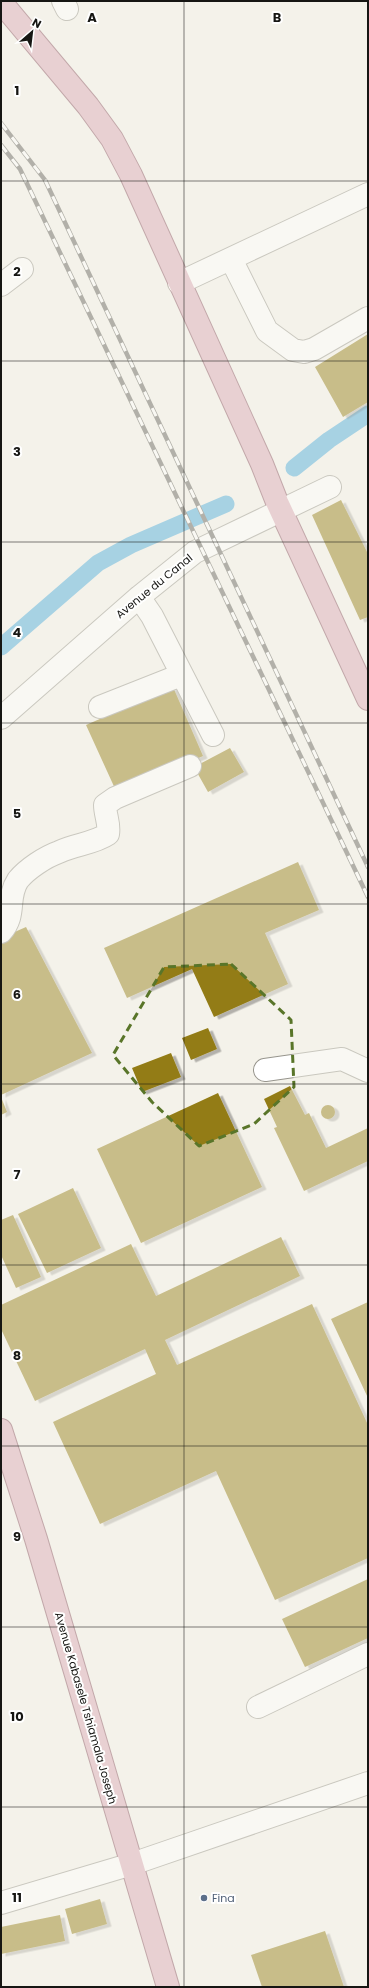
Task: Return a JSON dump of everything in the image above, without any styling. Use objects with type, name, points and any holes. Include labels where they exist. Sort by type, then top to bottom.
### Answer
[{"type":"main road","points":[[1,2],[88,106],[112,139],[131,175],[262,464],[279,506],[366,686]]},
{"type":"main road","name":"Avenue Kabasele Tshiamala Joseph","points":[[1,1430],[36,1539],[168,1987]]},
{"type":"street","points":[[179,283],[368,194]]},
{"type":"street","points":[[231,259],[267,331],[293,350],[304,352],[314,349],[368,318]]},
{"type":"street","points":[[1,285],[22,269]]},
{"type":"street","name":"Avenue du Canal","points":[[1,718],[138,597],[195,552],[279,506],[330,487]]},
{"type":"street","points":[[138,597],[152,616],[213,735]]},
{"type":"street","points":[[100,707],[181,675]]},
{"type":"street","points":[[1,932],[9,922],[14,887],[28,870],[59,852],[90,843],[108,834],[110,828],[105,814],[105,805],[115,798],[138,790],[190,766]]},
{"type":"street","points":[[266,1070],[342,1059],[368,1071]]},
{"type":"street","points":[[258,1707],[368,1654]]},
{"type":"street","points":[[1,1903],[132,1864],[368,1783]]},
{"type":"highlighted area","points":[[231,964],[291,1020],[294,1087],[254,1124],[199,1146],[152,1102],[113,1055],[164,967]]},
{"type":"building","points":[[368,334],[368,402],[343,417],[315,367]]},
{"type":"building","points":[[341,500],[368,554],[368,617],[360,620],[312,515]]},
{"type":"building","points":[[173,687],[203,756],[117,793],[86,725]]},
{"type":"building","points":[[230,748],[244,772],[208,792],[194,767]]},
{"type":"building","points":[[298,862],[319,910],[265,933],[288,984],[214,1017],[192,969],[127,998],[104,948]]},
{"type":"building","points":[[26,927],[92,1053],[1,1095],[1,938]]},
{"type":"building","points":[[208,1028],[217,1049],[191,1060],[182,1038]]},
{"type":"building","points":[[171,1053],[181,1077],[142,1092],[132,1068]]},
{"type":"building","points":[[290,1086],[305,1115],[309,1113],[326,1148],[368,1128],[368,1161],[304,1191],[274,1128],[277,1127],[264,1099]]},
{"type":"building","points":[[218,1093],[262,1187],[141,1243],[97,1149]]},
{"type":"building","points":[[1,1097],[7,1112],[1,1115]]},
{"type":"building","points":[[325,1105],[331,1105],[335,1109],[335,1115],[331,1119],[325,1119],[321,1115],[321,1109]]},
{"type":"building","points":[[73,1188],[101,1248],[47,1273],[18,1214]]},
{"type":"building","points":[[13,1215],[41,1277],[16,1288],[1,1255],[1,1220]]},
{"type":"building","points":[[281,1237],[300,1276],[165,1340],[177,1365],[312,1304],[368,1425],[368,1558],[275,1600],[216,1471],[100,1524],[53,1422],[156,1374],[145,1349],[35,1401],[1,1329],[1,1305],[131,1244],[156,1296]]},
{"type":"building","points":[[368,1302],[368,1398],[331,1319]]},
{"type":"building","points":[[368,1579],[368,1638],[305,1667],[282,1619]]},
{"type":"building","points":[[100,1899],[107,1924],[72,1934],[65,1909]]},
{"type":"building","points":[[60,1915],[65,1941],[1,1954],[1,1927]]},
{"type":"building","points":[[325,1931],[344,1987],[262,1987],[251,1955]]},
{"type":"waterway","points":[[294,468],[329,440],[368,414]]},
{"type":"waterway","points":[[1,647],[98,563],[131,545],[226,504]]},
{"type":"railway","points":[[1,123],[45,180],[368,867]]},
{"type":"railway","points":[[1,145],[20,169],[368,897]]},
{"type":"place","name":"Fina","points":[[204,1898]]}]
